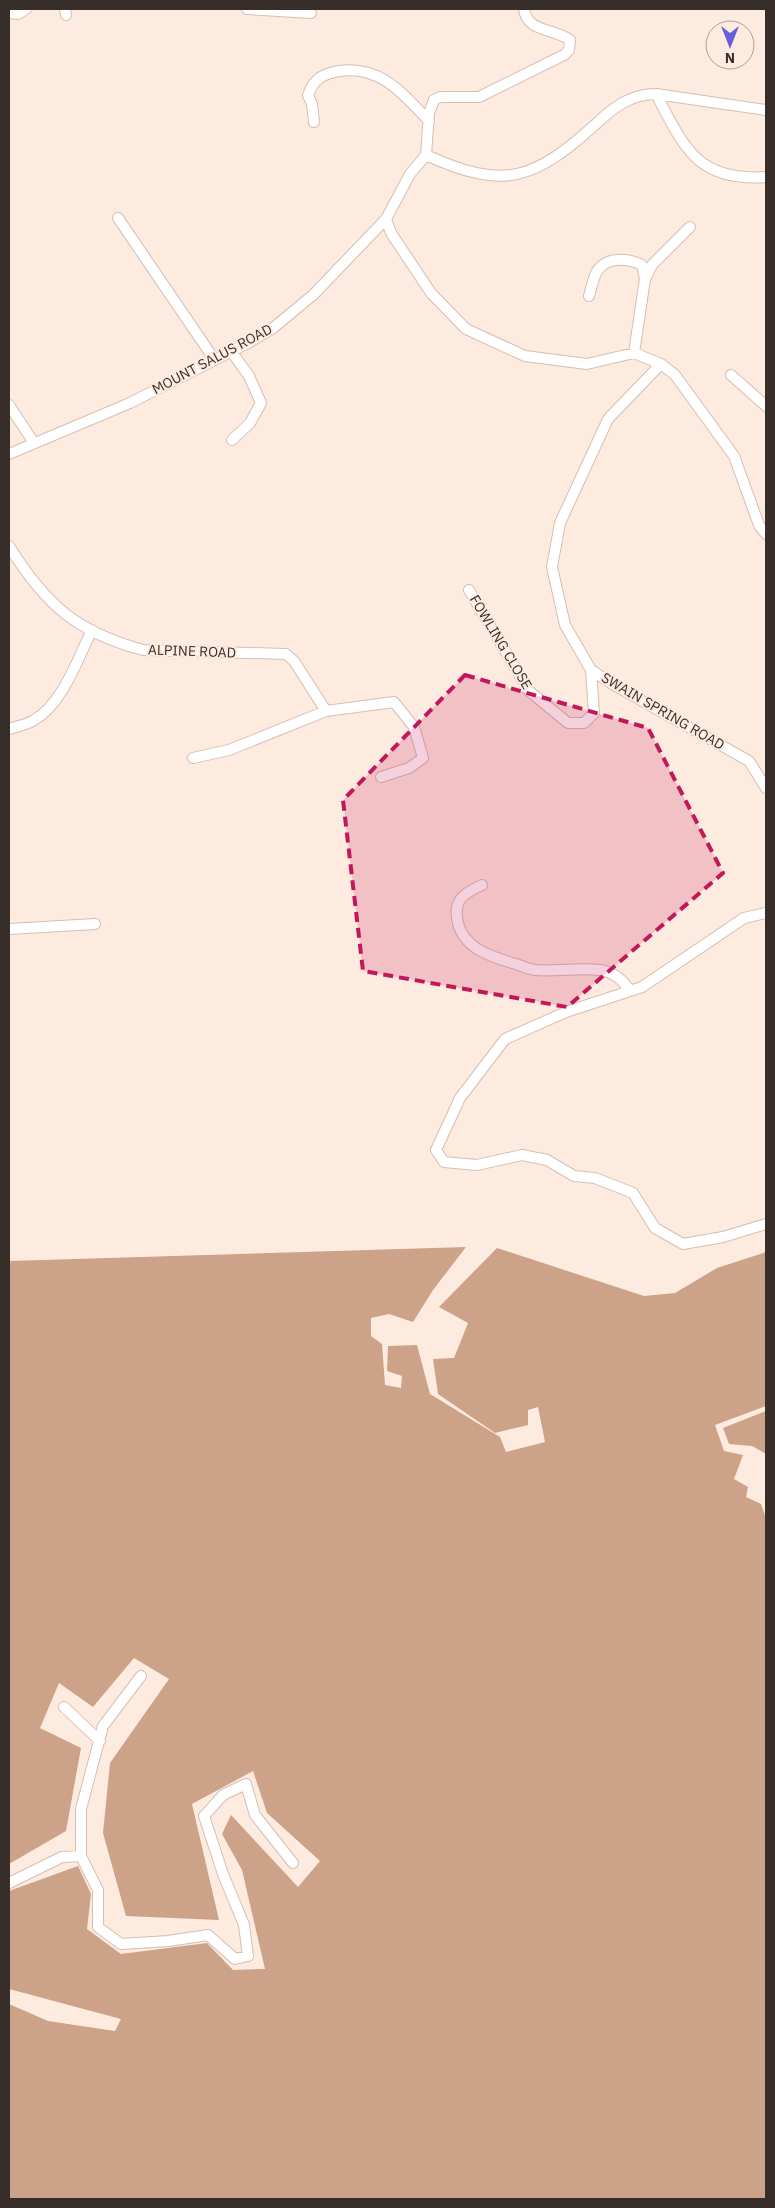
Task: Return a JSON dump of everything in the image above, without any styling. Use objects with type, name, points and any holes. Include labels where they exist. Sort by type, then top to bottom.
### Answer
[{"type":"street","points":[[9,13],[18,14],[26,9]]},
{"type":"street","points":[[247,9],[311,13]]},
{"type":"street","points":[[524,9],[527,19],[533,25],[570,40],[569,50],[564,55],[479,97],[437,98],[430,108],[426,156],[410,174],[386,218],[391,233],[431,293],[466,329],[525,356],[587,364],[634,353],[661,364],[675,375],[734,456],[759,525],[766,534]]},
{"type":"street","points":[[314,122],[312,104],[308,95],[311,86],[317,78],[327,73],[345,70],[375,74],[402,93],[429,121]]},
{"type":"street","points":[[426,156],[477,174],[493,176],[523,174],[537,169],[554,158],[587,132],[614,107],[629,99],[645,94],[766,110]]},
{"type":"street","points":[[656,94],[687,150],[699,162],[731,175],[766,177]]},
{"type":"street","points":[[118,218],[214,359]]},
{"type":"street","name":"MOUNT SALUS ROAD","points":[[9,454],[130,403],[273,328],[313,294],[386,218]]},
{"type":"street","points":[[645,279],[652,265],[690,228]]},
{"type":"street","points":[[589,296],[596,274],[600,268],[612,261],[628,260],[642,265],[645,279],[634,353]]},
{"type":"street","points":[[231,351],[249,376],[261,403],[250,423],[232,440]]},
{"type":"street","name":"SWAIN SPRING ROAD","points":[[661,364],[608,419],[560,523],[552,567],[565,625],[591,670],[614,685],[749,761],[766,788]]},
{"type":"street","points":[[731,375],[766,406]]},
{"type":"street","points":[[9,405],[34,443]]},
{"type":"street","name":"ALPINE ROAD","points":[[9,546],[29,578],[52,604],[80,625],[120,644],[143,650],[286,654],[294,662],[326,711]]},
{"type":"street","name":"FOWLING CLOSE","points":[[469,590],[529,691],[568,723],[584,723],[594,712],[591,670]]},
{"type":"street","points":[[9,729],[35,720],[50,706],[62,690],[92,630]]},
{"type":"street","points":[[193,758],[229,750],[326,711],[394,702],[414,727],[423,758],[409,768],[381,777]]},
{"type":"street","points":[[482,885],[463,894],[457,905],[457,918],[461,932],[470,945],[493,957],[533,970],[601,970],[621,978],[630,991]]},
{"type":"street","points":[[766,913],[744,918],[642,987],[566,1012],[505,1039],[460,1098],[436,1150],[444,1162],[477,1165],[522,1155],[547,1160],[574,1176],[596,1178],[633,1193],[655,1228],[683,1244],[723,1237],[766,1224]]},
{"type":"street","points":[[9,929],[95,924]]},
{"type":"street","points":[[141,1676],[103,1726],[82,1809],[82,1856],[98,1890],[98,1927],[121,1944],[168,1941],[208,1935],[235,1959],[248,1956],[244,1925],[223,1874],[204,1816],[223,1794],[246,1784],[255,1815],[293,1863]]},
{"type":"street","points":[[64,1707],[100,1741]]},
{"type":"street","points":[[9,1883],[62,1857],[82,1856]]},
{"type":"highlighted area","points":[[465,675],[648,728],[723,873],[567,1007],[363,971],[343,800]]},
{"type":"shaded area","points":[[466,1247],[433,1290],[413,1322],[389,1314],[371,1318],[371,1336],[382,1344],[385,1385],[401,1388],[402,1376],[387,1371],[388,1346],[417,1345],[430,1394],[500,1437],[506,1452],[545,1442],[538,1407],[528,1410],[528,1425],[495,1433],[438,1394],[433,1359],[454,1358],[468,1323],[439,1307],[497,1248],[644,1296],[675,1293],[717,1268],[766,1252],[766,1406],[715,1425],[724,1451],[743,1455],[734,1479],[748,1487],[746,1497],[761,1504],[766,1518],[766,2199],[9,2199],[9,2004],[48,2021],[115,2031],[121,2019],[9,1989],[9,1891],[78,1866],[91,1894],[87,1929],[121,1954],[207,1943],[233,1970],[265,1969],[242,1870],[222,1834],[231,1815],[298,1887],[320,1861],[267,1813],[253,1771],[192,1804],[219,1920],[126,1916],[103,1833],[110,1763],[169,1679],[134,1658],[93,1707],[59,1683],[40,1728],[81,1748],[66,1831],[9,1864],[9,1261]]},
{"type":"shaded area","points":[[766,1411],[766,1454],[752,1446],[729,1444],[723,1428]]}]
